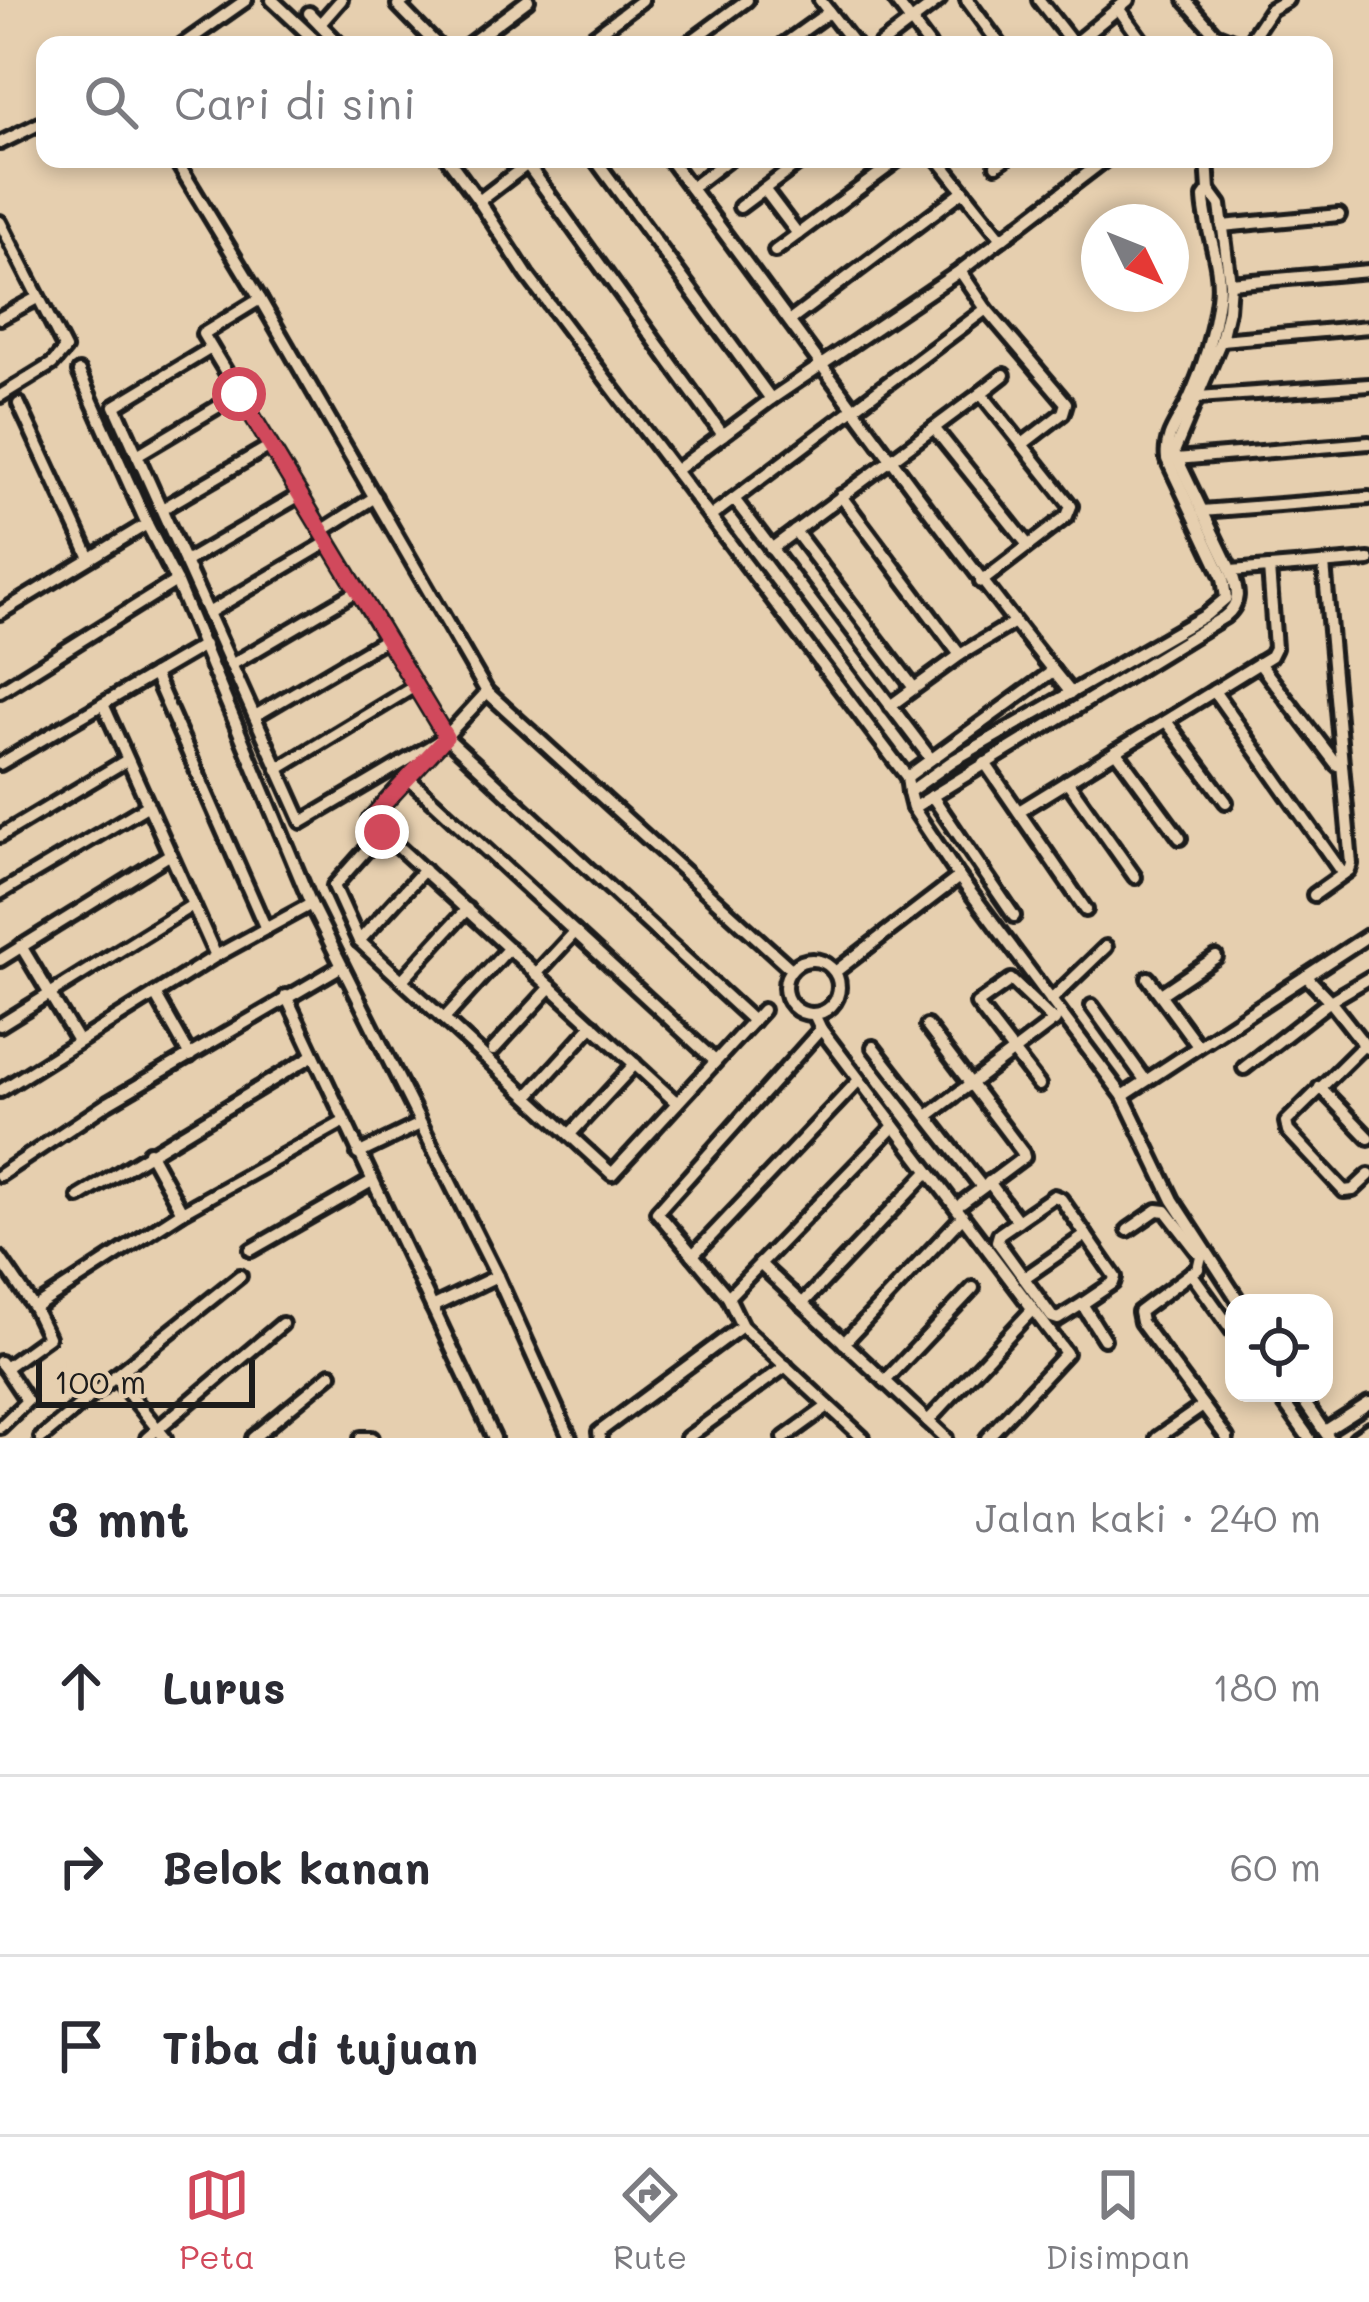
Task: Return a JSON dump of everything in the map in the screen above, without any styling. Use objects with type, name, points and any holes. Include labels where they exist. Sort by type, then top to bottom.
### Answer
[{"type":"street","points":[[195,36],[246,0]]},
{"type":"street","points":[[272,0],[310,36]]},
{"type":"street","points":[[320,24],[340,0]]},
{"type":"street","points":[[481,36],[528,0]]},
{"type":"street","points":[[595,36],[642,0]]},
{"type":"street","points":[[698,36],[747,0]]},
{"type":"street","points":[[820,0],[848,36]]},
{"type":"street","points":[[895,0],[922,36]]},
{"type":"street","points":[[892,36],[939,0]]},
{"type":"street","points":[[967,0],[993,36]]},
{"type":"street","points":[[1040,0],[1067,36]]},
{"type":"street","points":[[1185,0],[1199,19],[1225,36]]},
{"type":"street","points":[[1245,36],[1287,0]]},
{"type":"street","points":[[398,2],[428,36]]},
{"type":"street","points":[[1085,36],[1123,4],[1140,36]]},
{"type":"street","points":[[795,36],[829,11]]},
{"type":"street","points":[[309,14],[331,36]]},
{"type":"street","points":[[0,142],[36,125]]},
{"type":"street","points":[[180,168],[487,692],[790,969]]},
{"type":"street","points":[[454,168],[527,275],[907,777],[914,808],[1051,1000],[1058,1018]]},
{"type":"street","points":[[478,201],[522,168]]},
{"type":"street","points":[[534,168],[723,435]]},
{"type":"street","points":[[602,168],[771,399]]},
{"type":"street","points":[[676,168],[791,320],[888,460],[1071,692]]},
{"type":"street","points":[[691,188],[717,168]]},
{"type":"street","points":[[740,206],[792,168]]},
{"type":"street","points":[[775,251],[886,168]]},
{"type":"street","points":[[945,168],[1002,238]]},
{"type":"street","points":[[676,470],[771,399],[960,271],[1094,168]]},
{"type":"street","points":[[914,808],[1233,610],[1238,591],[1231,571],[1176,459],[1175,445],[1221,340],[1230,283],[1220,206],[1209,190],[1206,168]]},
{"type":"street","points":[[764,189],[798,234]]},
{"type":"street","points":[[909,792],[968,752],[1206,615],[1226,598],[1223,578],[1167,459],[1166,446],[1189,401],[1218,301],[1220,278],[1204,210],[1209,190]]},
{"type":"street","points":[[791,320],[963,191]]},
{"type":"street","points":[[1222,226],[1339,214]]},
{"type":"street","points":[[0,222],[4,240],[64,352],[0,396]]},
{"type":"street","points":[[960,271],[1066,403],[1064,413],[1024,442]]},
{"type":"street","points":[[1230,283],[1369,271]]},
{"type":"street","points":[[0,318],[37,298]]},
{"type":"street","points":[[260,299],[202,334],[446,737],[753,1021]]},
{"type":"street","points":[[710,517],[986,309]]},
{"type":"street","points":[[1221,340],[1369,327]]},
{"type":"street","points":[[211,348],[115,406],[302,822],[446,737]]},
{"type":"street","points":[[79,372],[204,645],[310,904],[496,1276],[568,1437]]},
{"type":"street","points":[[771,549],[1004,375]]},
{"type":"street","points":[[1198,398],[1369,385]]},
{"type":"street","points":[[981,393],[1071,506],[1067,516],[981,582]]},
{"type":"street","points":[[137,455],[239,394]]},
{"type":"street","points":[[19,404],[90,558]]},
{"type":"street","points":[[934,428],[1028,545]]},
{"type":"street","points":[[1176,459],[1369,443]]},
{"type":"street","points":[[162,509],[270,446]]},
{"type":"street","points":[[185,562],[300,495]]},
{"type":"street","points":[[841,496],[960,655]]},
{"type":"street","points":[[208,613],[325,537],[375,497]]},
{"type":"street","points":[[1202,512],[1369,498]]},
{"type":"street","points":[[734,499],[931,759]]},
{"type":"street","points":[[0,613],[147,524]]},
{"type":"street","points":[[795,531],[914,688]]},
{"type":"street","points":[[1231,571],[1369,560]]},
{"type":"street","points":[[1314,895],[1351,864],[1324,564]]},
{"type":"street","points":[[1019,811],[1275,650],[1269,568]]},
{"type":"street","points":[[0,691],[176,581]]},
{"type":"street","points":[[232,665],[357,591]]},
{"type":"street","points":[[890,706],[1013,622]]},
{"type":"street","points":[[255,716],[386,639]]},
{"type":"street","points":[[0,764],[204,645]]},
{"type":"street","points":[[1259,663],[1340,768]]},
{"type":"street","points":[[907,777],[1053,670]]},
{"type":"street","points":[[154,674],[266,929]]},
{"type":"street","points":[[278,769],[415,686]]},
{"type":"street","points":[[1214,691],[1343,874]]},
{"type":"street","points":[[487,692],[369,820],[677,1103]]},
{"type":"street","points":[[103,704],[216,956]]},
{"type":"street","points":[[1166,721],[1226,802]]},
{"type":"street","points":[[1116,751],[1180,838]]},
{"type":"street","points":[[0,836],[127,760]]},
{"type":"street","points":[[985,763],[1086,910]]},
{"type":"street","points":[[408,778],[715,1061]]},
{"type":"street","points":[[1067,781],[1135,877]]},
{"type":"street","points":[[932,796],[1014,916]]},
{"type":"street","points":[[0,893],[147,806]]},
{"type":"street","points":[[382,832],[334,886],[359,941],[612,1174],[763,1010]]},
{"type":"street","points":[[0,960],[169,855]]},
{"type":"street","points":[[359,941],[424,870]]},
{"type":"street","points":[[836,972],[959,877]]},
{"type":"street","points":[[0,1091],[216,956],[310,904]]},
{"type":"street","points":[[0,1025],[191,906]]},
{"type":"street","points":[[402,980],[467,909]]},
{"type":"street","points":[[536,974],[575,932]]},
{"type":"street","points":[[1123,1096],[1369,935]]},
{"type":"street","points":[[22,946],[78,1041]]},
{"type":"street","points":[[1051,1000],[1106,947]]},
{"type":"street","points":[[444,1018],[509,948]]},
{"type":"street","points":[[1160,994],[1216,957]]},
{"type":"street","points":[[810,959],[825,962],[836,972],[839,988],[834,1003],[814,1014],[798,1011],[784,984],[790,969],[810,959]]},
{"type":"street","points":[[0,1175],[108,1103],[340,967]]},
{"type":"street","points":[[1306,976],[1367,1048],[1287,1117],[1288,1130],[1344,1191],[1369,1175]]},
{"type":"street","points":[[1148,978],[1198,1046]]},
{"type":"street","points":[[1244,1068],[1330,1001],[1369,978]]},
{"type":"street","points":[[1039,1085],[973,1000],[1011,980],[1058,1018],[1123,1096],[1173,1200],[1234,1294]]},
{"type":"street","points":[[493,1050],[551,987]]},
{"type":"street","points":[[155,994],[190,1056]]},
{"type":"street","points":[[286,996],[494,1438]]},
{"type":"street","points":[[1092,1006],[1145,1080]]},
{"type":"street","points":[[814,1014],[820,1029],[1066,1354],[988,1438]]},
{"type":"street","points":[[929,1115],[1058,1018]]},
{"type":"street","points":[[528,1096],[593,1025]]},
{"type":"street","points":[[927,1026],[1024,1157],[962,1202]]},
{"type":"street","points":[[820,1029],[657,1212],[728,1297],[742,1326],[863,1438]]},
{"type":"street","points":[[873,1047],[1018,1221]]},
{"type":"street","points":[[79,1197],[312,1056]]},
{"type":"street","points":[[570,1134],[634,1064]]},
{"type":"street","points":[[693,1255],[859,1080]]},
{"type":"street","points":[[1320,1087],[1369,1138]]},
{"type":"street","points":[[34,1308],[182,1212],[343,1122]]},
{"type":"street","points":[[358,1154],[420,1124]]},
{"type":"street","points":[[728,1297],[894,1126]]},
{"type":"street","points":[[149,1152],[182,1212]]},
{"type":"street","points":[[802,1304],[928,1172]]},
{"type":"street","points":[[251,1250],[372,1181]]},
{"type":"street","points":[[1058,1196],[1086,1235],[1115,1279],[1056,1319],[997,1239],[1058,1196]]},
{"type":"street","points":[[1128,1230],[1164,1210],[1201,1256],[1198,1269],[1138,1317],[1227,1438]]},
{"type":"street","points":[[844,1342],[962,1217]]},
{"type":"street","points":[[1024,1278],[1086,1235]]},
{"type":"street","points":[[0,1258],[48,1337],[2,1365],[27,1401],[0,1427]]},
{"type":"street","points":[[760,1264],[946,1438]]},
{"type":"street","points":[[1191,1273],[1225,1321]]},
{"type":"street","points":[[40,1438],[240,1276]]},
{"type":"street","points":[[432,1307],[496,1276]]},
{"type":"street","points":[[886,1382],[973,1288]]},
{"type":"street","points":[[1082,1304],[1104,1339]]},
{"type":"street","points":[[928,1421],[1032,1310]]},
{"type":"street","points":[[115,1376],[156,1435],[282,1324]]},
{"type":"street","points":[[600,1438],[599,1432],[742,1326]]},
{"type":"street","points":[[687,1438],[786,1366]]},
{"type":"street","points":[[253,1438],[331,1374]]},
{"type":"street","points":[[1283,1402],[1305,1433],[1288,1438]]},
{"type":"street","points":[[1304,1402],[1327,1435],[1369,1403]]},
{"type":"street","points":[[784,1438],[828,1406]]},
{"type":"street","points":[[1157,1438],[1203,1406]]},
{"type":"street","points":[[1356,1438],[1369,1429]]},
{"type":"street","points":[[362,1438],[372,1438]]},
{"type":"route","points":[[239,394],[446,737],[369,820],[382,832]]}]
